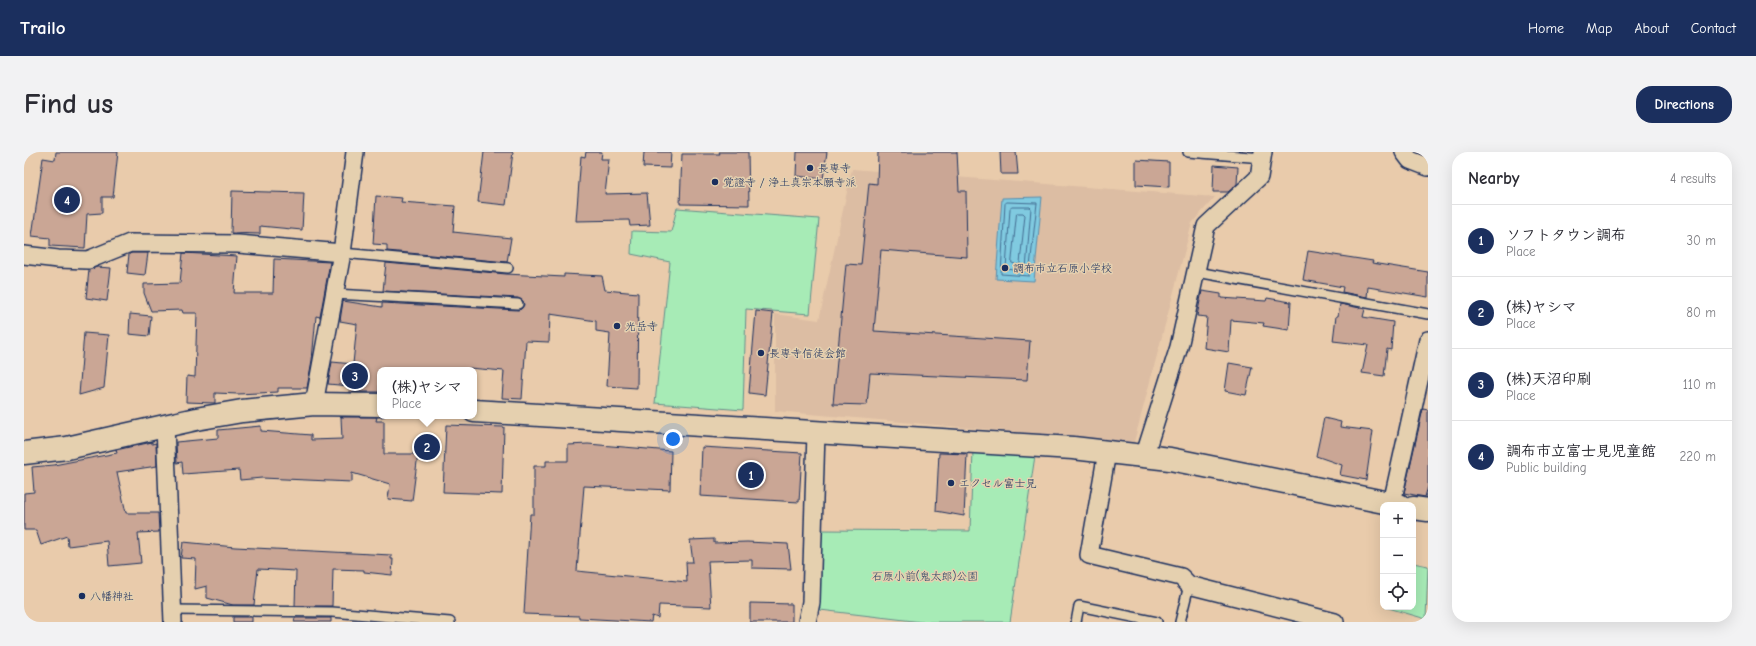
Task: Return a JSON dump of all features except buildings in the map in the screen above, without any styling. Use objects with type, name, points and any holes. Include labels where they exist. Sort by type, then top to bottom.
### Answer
[{"type":"street","points":[[314,404],[342,253],[355,152]]},
{"type":"street","points":[[1404,152],[1410,160],[1428,167]]},
{"type":"street","points":[[1144,457],[1179,347],[1197,272],[1206,226],[1233,204],[1259,177],[1263,155]]},
{"type":"street","points":[[24,255],[58,259],[88,260],[130,243],[238,244],[342,253]]},
{"type":"street","points":[[1395,502],[1428,340]]},
{"type":"street","points":[[24,453],[67,448],[165,426],[242,411],[314,404],[377,405]]},
{"type":"street","points":[[477,411],[1073,448],[1170,459],[1385,502]]},
{"type":"street","points":[[165,426],[172,616]]},
{"type":"street","points":[[807,622],[811,602],[816,432]]},
{"type":"street","points":[[1108,452],[1089,555],[1181,577],[1190,585],[1314,620],[1334,622]]},
{"type":"street","points":[[1416,508],[1428,510]]},
{"type":"lane","points":[[1188,152],[1263,155]]},
{"type":"lane","points":[[342,253],[508,268]]},
{"type":"lane","points":[[1197,272],[1428,314]]},
{"type":"lane","points":[[334,294],[518,304]]},
{"type":"lane","points":[[1180,622],[1190,585]]},
{"type":"lane","points":[[1076,622],[1079,606],[1157,622]]},
{"type":"lane","points":[[172,616],[332,612],[450,622]]},
{"type":"shaded area","name":"調布市立石原小学校","points":[[852,169],[1215,197],[1192,223],[1134,442],[775,411],[775,314],[819,320]]},
{"type":"green space","points":[[677,208],[819,219],[810,314],[746,309],[743,410],[655,403],[670,262],[631,254],[632,231],[671,232]]},
{"type":"green space","name":"石原小前(鬼太郎)公園","points":[[1036,449],[1010,622],[922,622],[820,610],[819,530],[970,531],[973,451]]},
{"type":"green space","points":[[1416,564],[1428,566],[1426,619],[1395,610],[1416,610]]},
{"type":"water","points":[[1042,197],[1034,281],[996,279],[1002,198]]},
{"type":"place","name":"長専寺","points":[[810,168]]},
{"type":"place","name":"覚證寺 / 浄土真宗本願寺派","points":[[715,182]]},
{"type":"place","name":"調布市立富士見児童館","points":[[67,200]]},
{"type":"place","name":"調布市立石原小学校","points":[[1005,268]]},
{"type":"place","name":"光岳寺","points":[[617,326]]},
{"type":"place","name":"長専寺信徒会館","points":[[761,353]]},
{"type":"place","name":"(株)天沼印刷","points":[[355,376]]},
{"type":"place","name":"(株)ヤシマ","points":[[427,447]]},
{"type":"place","name":"ソフトタウン調布","points":[[751,475]]},
{"type":"place","name":"エクセル富士見","points":[[951,483]]},
{"type":"place","name":"八幡神社","points":[[82,596]]}]
